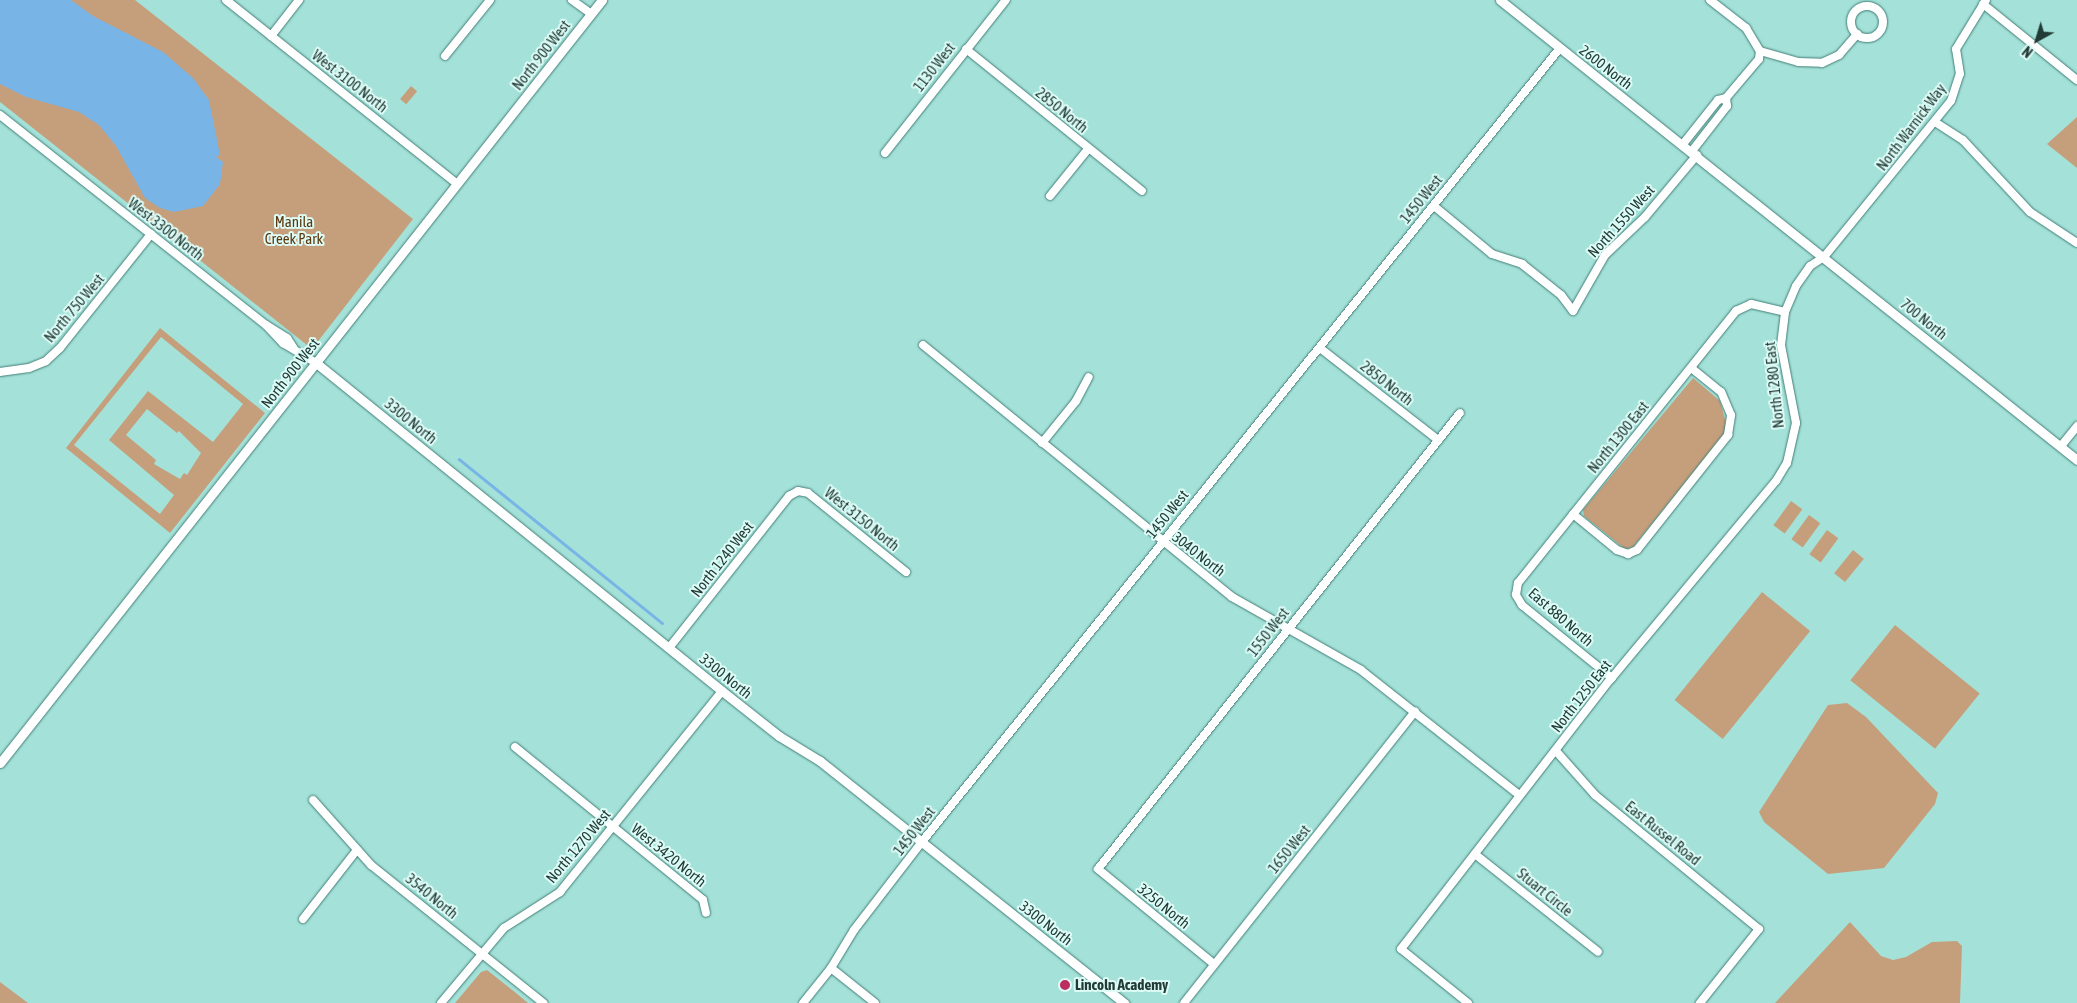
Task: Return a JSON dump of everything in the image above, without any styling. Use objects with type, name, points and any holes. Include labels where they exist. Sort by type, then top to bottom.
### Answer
[{"type":"street","name":"West 3100 North","points":[[226,0],[457,184]]},
{"type":"street","points":[[271,36],[299,0]]},
{"type":"street","points":[[445,56],[490,0]]},
{"type":"street","points":[[572,0],[590,14]]},
{"type":"street","name":"North 900 West","points":[[0,763],[602,0]]},
{"type":"street","name":"1130 West","points":[[885,152],[1006,0]]},
{"type":"street","name":"2600 North","points":[[1500,0],[1754,201]]},
{"type":"street","points":[[1683,144],[1718,100],[1726,98],[1759,59],[1760,51],[1746,28],[1710,0]]},
{"type":"street","points":[[1984,2],[2077,80]]},
{"type":"street","name":"North Warnick Way","points":[[1824,257],[1935,122],[1958,89],[1960,74],[1956,49],[1984,2]]},
{"type":"street","points":[[1867,6],[1877,9],[1883,22],[1880,32],[1871,37],[1857,34],[1851,19],[1856,10],[1867,6]]},
{"type":"street","points":[[1760,51],[1798,62],[1822,63],[1839,55],[1857,34]]},
{"type":"street","name":"1450 West","points":[[803,1003],[832,968],[854,930],[922,843],[1560,48]]},
{"type":"street","name":"2850 North","points":[[966,49],[1142,191]]},
{"type":"street","name":"North 1550 West","points":[[1434,206],[1492,254],[1522,264],[1561,295],[1573,311],[1605,255],[1645,217],[1694,153],[1726,106],[1726,98]]},
{"type":"street","name":"West 3300 North","points":[[0,115],[266,325],[283,343],[293,347],[315,362]]},
{"type":"street","points":[[1935,122],[1962,140],[2030,212],[2077,243]]},
{"type":"street","points":[[1050,196],[1088,148]]},
{"type":"street","name":"700 North","points":[[1754,201],[2077,460]]},
{"type":"street","name":"North 750 West","points":[[0,372],[29,368],[46,361],[60,348],[151,234]]},
{"type":"street","name":"North 1280 East","points":[[1787,463],[1796,423],[1781,345],[1785,312],[1810,266],[1824,257]]},
{"type":"street","name":"North 1300 East","points":[[1516,595],[1518,583],[1736,311],[1751,304],[1785,312]]},
{"type":"street","name":"3040 North","points":[[923,345],[1162,542],[1232,597],[1361,670],[1519,795]]},
{"type":"street","name":"2850 North","points":[[1320,348],[1438,440]]},
{"type":"street","name":"3300 North","points":[[315,362],[722,692],[779,736],[820,762],[1124,1003]]},
{"type":"street","points":[[1573,514],[1616,550],[1628,554],[1637,550],[1728,435],[1731,415],[1721,392],[1692,368]]},
{"type":"street","points":[[1042,443],[1076,401],[1089,377]]},
{"type":"street","name":"1550 West","points":[[1098,869],[1460,413]]},
{"type":"street","points":[[2061,446],[2077,426]]},
{"type":"street","name":"North 1250 East","points":[[1468,1003],[1401,949],[1519,795],[1556,751],[1612,678],[1776,481],[1787,463]]},
{"type":"street","name":"North 1240 West","points":[[669,648],[789,496],[798,491]]},
{"type":"street","name":"West 3150 North","points":[[798,491],[808,493],[906,572]]},
{"type":"street","name":"East 880 North","points":[[1516,595],[1522,605],[1612,678]]},
{"type":"street","name":"North 1270 West","points":[[441,1003],[504,928],[560,892],[722,692]]},
{"type":"street","name":"1650 West","points":[[1184,1003],[1415,712]]},
{"type":"street","name":"West 3420 North","points":[[515,747],[702,900],[706,913]]},
{"type":"street","name":"East Russel Road","points":[[1556,751],[1595,795],[1759,929],[1700,1003]]},
{"type":"street","name":"3540 North","points":[[313,800],[371,865],[543,1003]]},
{"type":"street","points":[[303,919],[357,850]]},
{"type":"street","name":"Stuart Circle","points":[[1474,854],[1598,952]]},
{"type":"street","name":"3250 North","points":[[1098,869],[1214,964]]},
{"type":"street","points":[[832,968],[875,1003]]},
{"type":"green space","name":"Manila Creek Park","points":[[0,0],[135,0],[413,219],[312,349],[0,102]]},
{"type":"green space","points":[[411,86],[417,91],[406,104],[400,99]]},
{"type":"green space","points":[[2077,117],[2077,168],[2047,144]]},
{"type":"green space","points":[[160,328],[265,413],[170,533],[66,448]],"holes":[[[161,337],[243,404],[213,442],[148,391],[109,440],[174,495],[160,514],[74,445]],[[147,409],[177,433],[179,431],[201,453],[187,475],[184,473],[180,479],[154,464],[156,460],[126,435]]]},
{"type":"green space","points":[[1693,378],[1720,401],[1726,423],[1723,435],[1633,547],[1625,549],[1584,516],[1583,510]]},
{"type":"green space","points":[[1791,501],[1802,509],[1785,533],[1773,525]]},
{"type":"green space","points":[[1809,515],[1820,523],[1803,547],[1791,539]]},
{"type":"green space","points":[[1827,530],[1838,538],[1821,562],[1809,554]]},
{"type":"green space","points":[[1853,550],[1864,559],[1845,582],[1834,573]]},
{"type":"green space","points":[[1762,592],[1810,631],[1723,739],[1675,700]]},
{"type":"green space","points":[[1895,625],[1980,694],[1935,749],[1850,680]]},
{"type":"green space","points":[[1847,703],[1866,717],[1938,793],[1935,804],[1884,868],[1828,874],[1764,822],[1759,812],[1828,705]]},
{"type":"green space","points":[[1850,922],[1881,956],[1893,960],[1906,957],[1932,942],[1957,941],[1962,946],[1960,1003],[1775,1003]]},
{"type":"green space","points":[[487,970],[528,1003],[455,1003],[481,972]]},
{"type":"green space","points":[[0,982],[28,1003],[0,1003]]},
{"type":"water","points":[[0,0],[71,0],[93,16],[163,52],[193,78],[209,100],[220,155],[216,157],[223,162],[220,184],[203,206],[174,212],[160,208],[145,198],[116,146],[99,125],[79,112],[26,97],[0,84]]},
{"type":"waterway","points":[[459,459],[662,623]]},
{"type":"place","name":"Lincoln Academy","points":[[1065,985]]}]
